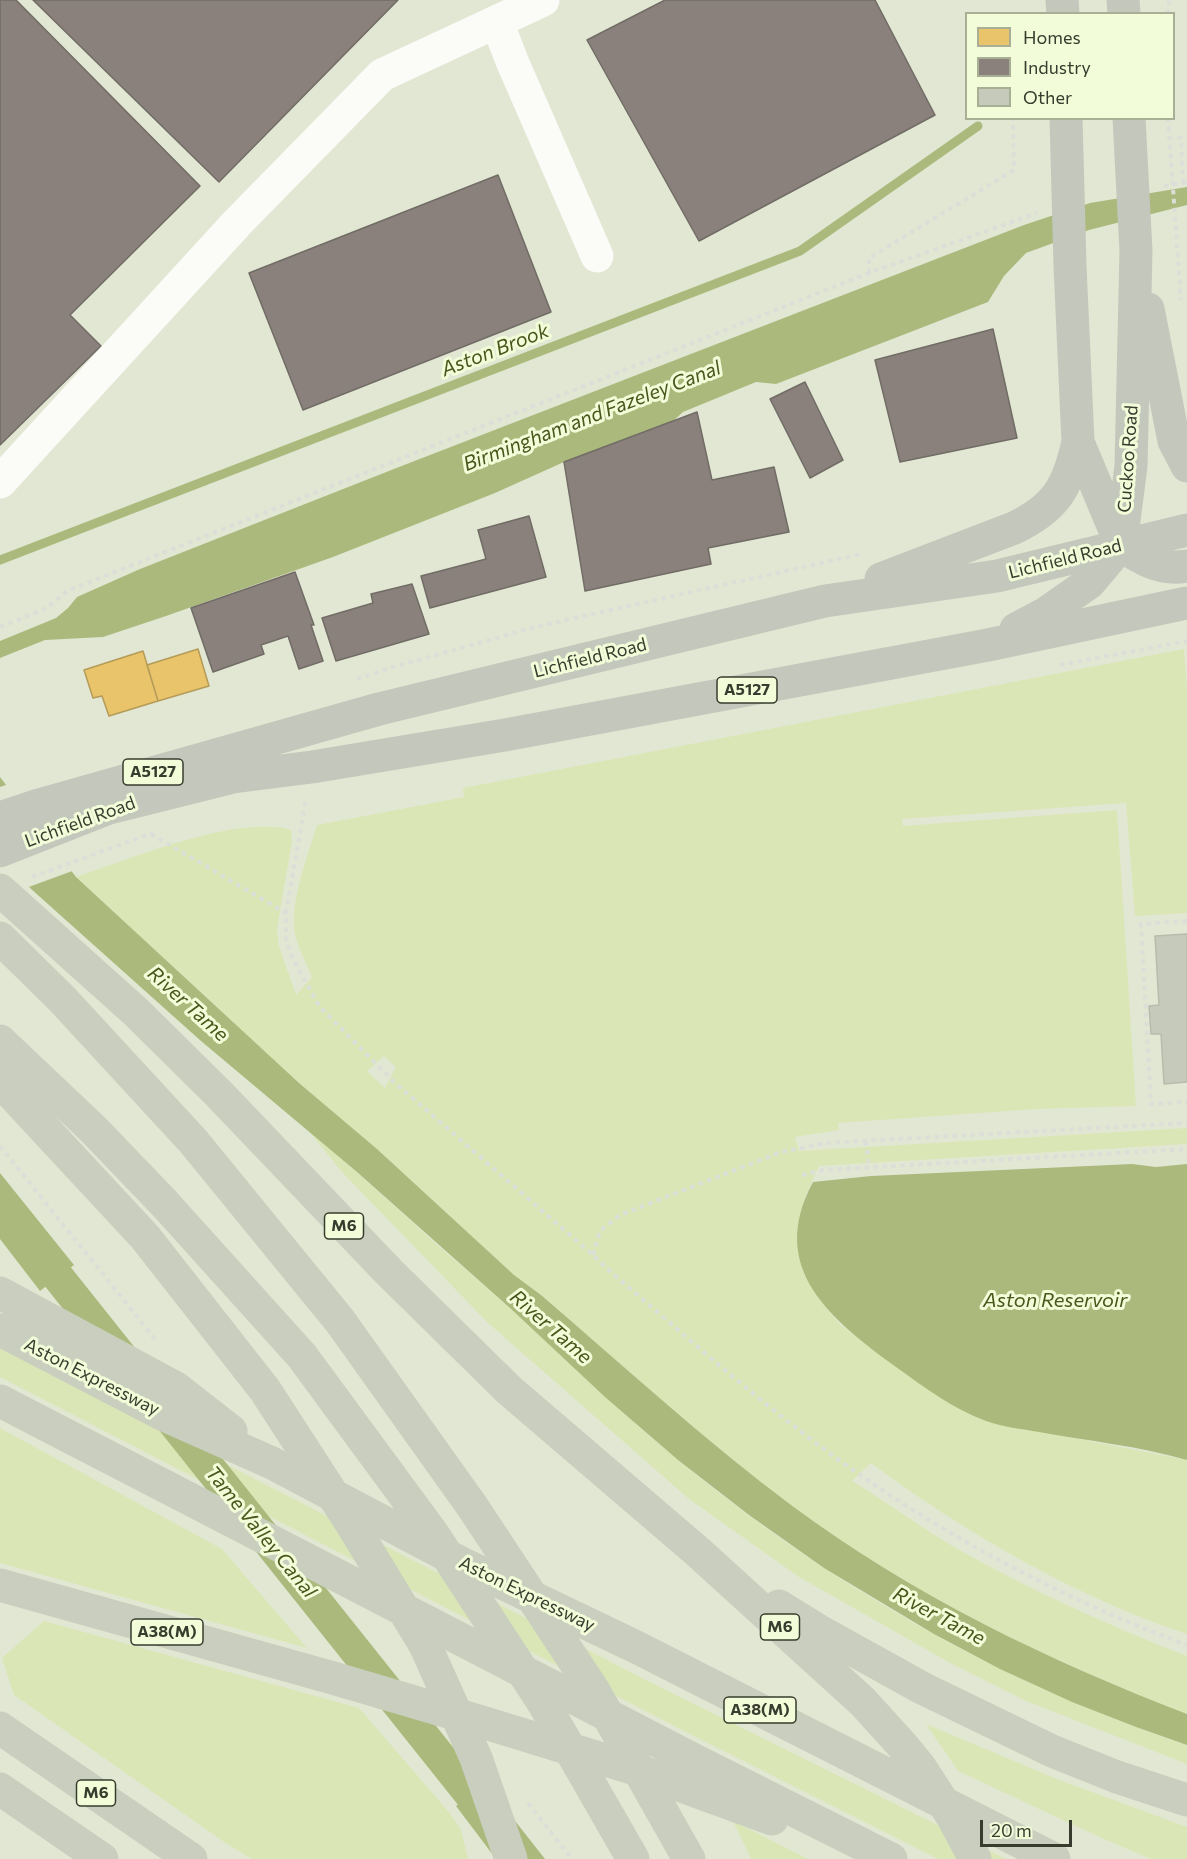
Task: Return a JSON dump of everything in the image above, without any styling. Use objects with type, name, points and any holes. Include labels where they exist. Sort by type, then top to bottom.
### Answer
[{"type":"highway","name":"M6","points":[[13,884],[389,1272],[509,1390],[698,1552],[863,1702],[914,1760],[937,1791],[975,1859]]},
{"type":"highway","points":[[0,938],[62,999],[193,1141],[339,1321],[472,1506],[587,1682],[689,1859]]},
{"type":"highway","points":[[0,1041],[110,1146],[204,1246],[302,1356],[433,1534],[544,1704],[633,1859]]},
{"type":"highway","points":[[0,1081],[145,1237],[265,1390],[351,1523],[425,1645],[476,1758],[511,1859]]},
{"type":"highway","name":"A38(M)","points":[[11,1299],[176,1389],[272,1463]]},
{"type":"highway","name":"Aston Expressway","points":[[0,1330],[164,1415],[272,1463],[465,1565],[636,1647],[1054,1859]]},
{"type":"highway","points":[[0,1401],[891,1859]]},
{"type":"highway","points":[[698,1552],[821,1632],[922,1688],[1052,1750],[1117,1777],[1187,1800]]},
{"type":"highway","name":"A38(M)","points":[[0,1585],[333,1678],[635,1769],[874,1859]]},
{"type":"highway","name":"M6","points":[[0,1728],[191,1859]]},
{"type":"highway","points":[[11,1796],[102,1859]]},
{"type":"main road","name":"Cuckoo Road","points":[[1066,128],[1078,442],[1121,545]]},
{"type":"main road","name":"Cuckoo Road","points":[[1121,545],[1131,466],[1136,251],[1129,128]]},
{"type":"main road","points":[[1136,251],[1174,441],[1187,466]]},
{"type":"main road","points":[[825,601],[1033,519],[1049,507],[1059,494],[1074,460],[1078,442]]},
{"type":"main road","name":"Lichfield Road","points":[[0,851],[45,818],[379,708],[825,601],[997,576],[1187,530]]},
{"type":"main road","points":[[988,645],[1046,613],[1089,583],[1121,545],[1145,562],[1164,566],[1187,566]]},
{"type":"main road","name":"Lichfield Road","points":[[0,818],[45,818],[109,808],[233,777],[312,767],[505,735],[988,645],[1187,603]]},
{"type":"street","points":[[0,482],[237,223],[382,75],[543,0]]},
{"type":"street","points":[[486,27],[517,72],[597,256]]},
{"type":"path","points":[[869,273],[869,258],[1014,170],[1013,120]]},
{"type":"path","points":[[1168,120],[1179,288]]},
{"type":"path","points":[[1161,186],[1185,183],[1181,138],[1168,138]]},
{"type":"path","points":[[0,627],[47,608],[67,591],[869,273],[1042,211]]},
{"type":"path","points":[[356,680],[390,668],[539,626],[870,552]]},
{"type":"path","points":[[312,767],[286,913],[286,937],[291,955],[320,1006],[394,1082],[613,1274],[796,1428],[915,1511],[1040,1581],[1102,1610],[1187,1645]]},
{"type":"path","points":[[151,834],[286,913]]},
{"type":"path","points":[[13,884],[76,861]]},
{"type":"path","points":[[1187,921],[1142,924],[1151,1104],[1187,1102]]},
{"type":"path","points":[[593,1255],[600,1231],[620,1215],[781,1152],[826,1143],[1187,1123]]},
{"type":"path","points":[[866,1141],[869,1168]]},
{"type":"path","points":[[802,1175],[824,1170],[1187,1149]]},
{"type":"shaded area","points":[[1184,649],[1187,692],[1187,913],[1135,916],[1126,803],[902,819],[903,826],[1117,810],[1136,1106],[1036,1109],[838,1123],[839,1130],[795,1137],[799,1151],[1187,1128],[1187,1144],[819,1166],[805,1197],[820,1300],[841,1325],[912,1378],[947,1401],[986,1421],[1187,1460],[1187,1634],[1105,1602],[1023,1561],[982,1538],[871,1463],[852,1481],[943,1540],[1012,1578],[1128,1632],[1187,1656],[1187,1714],[1083,1671],[982,1623],[884,1568],[791,1505],[727,1455],[541,1295],[514,1275],[377,1149],[299,1083],[76,877],[154,850],[214,833],[242,828],[269,827],[291,830],[292,841],[277,929],[279,946],[296,995],[312,977],[296,938],[294,912],[296,897],[317,825],[464,797],[463,788]],"holes":[[[384,1056],[396,1067],[385,1088],[367,1071]]]},
{"type":"shaded area","points":[[308,1130],[656,1441],[734,1504],[855,1588],[919,1626],[1051,1692],[1187,1745],[1187,1764],[1026,1701],[952,1664],[799,1577],[689,1499],[488,1323],[341,1171]]},
{"type":"shaded area","points":[[0,1348],[650,1682],[1006,1859],[938,1859],[680,1729],[0,1377]]},
{"type":"shaded area","points":[[0,1428],[222,1549],[307,1648],[0,1563]]},
{"type":"shaded area","points":[[44,1621],[359,1708],[449,1812],[461,1830],[468,1859],[252,1859],[227,1844],[14,1695],[2,1658]]},
{"type":"shaded area","points":[[926,1724],[1057,1779],[1187,1827],[1187,1859],[1151,1859],[958,1771]]},
{"type":"shaded area","points":[[733,1821],[808,1859],[751,1859]]},
{"type":"water","name":"Birmingham and Fazeley Canal","points":[[1187,187],[1187,205],[1089,230],[1026,253],[1004,276],[988,302],[776,384],[756,382],[683,412],[671,423],[564,462],[495,493],[333,557],[103,637],[45,640],[0,658],[0,641],[56,618],[77,597],[140,569],[1024,225],[1090,203]]},
{"type":"water","name":"River Tame","points":[[0,777],[76,877],[299,1083],[377,1149],[514,1275],[541,1295],[727,1455],[837,1538],[933,1596],[1032,1648],[1187,1714],[1187,1745],[1072,1702],[1000,1669],[934,1634],[824,1568],[749,1515],[678,1460],[605,1397],[510,1308],[357,1172],[201,1041],[30,888],[0,849]]},
{"type":"water","name":"Aston Reservoir","points":[[1132,1164],[1156,1167],[1187,1164],[1187,1460],[1132,1447],[1005,1426],[986,1421],[962,1410],[917,1382],[849,1330],[829,1311],[813,1290],[802,1266],[797,1241],[800,1213],[813,1182],[871,1176]]},
{"type":"water","points":[[0,1173],[74,1265],[40,1291],[0,1239]]},
{"type":"water","points":[[486,1784],[545,1859],[496,1859],[456,1806]]},
{"type":"pier","points":[[9,784],[75,870],[26,888],[0,854],[0,787]]},
{"type":"building: Homes","points":[[198,649],[209,686],[158,701],[147,665]]},
{"type":"building: Homes","points":[[143,651],[158,701],[109,716],[102,696],[93,698],[84,670]]},
{"type":"building: Industry","points":[[0,0],[16,0],[200,186],[70,315],[101,346],[0,445]]},
{"type":"building: Industry","points":[[33,0],[398,0],[219,182]]},
{"type":"building: Industry","points":[[665,0],[875,0],[935,115],[699,241],[587,40]]},
{"type":"building: Industry","points":[[498,175],[551,312],[303,410],[249,273]]},
{"type":"building: Industry","points":[[993,329],[1017,438],[900,462],[875,360]]},
{"type":"building: Industry","points":[[805,382],[843,460],[810,478],[770,399]]},
{"type":"building: Industry","points":[[697,412],[712,480],[774,467],[789,532],[708,548],[711,564],[585,591],[564,462]]},
{"type":"building: Industry","points":[[529,516],[546,577],[430,608],[421,576],[486,559],[478,530]]},
{"type":"building: Industry","points":[[295,572],[314,625],[311,625],[323,661],[299,669],[288,636],[261,645],[264,654],[213,672],[191,608]]},
{"type":"building: Industry","points":[[412,584],[429,634],[336,661],[322,618],[373,603],[371,594]]},
{"type":"building: Other","points":[[1187,934],[1187,1082],[1164,1084],[1161,1034],[1151,1034],[1149,1006],[1159,1005],[1155,936]]},
{"type":"waterway","name":"Aston Brook","points":[[0,560],[800,251],[978,126]]},
{"type":"waterway","name":"Tame Valley Canal","points":[[0,1204],[125,1361]]},
{"type":"waterway","name":"Tame Valley Canal","points":[[165,1412],[497,1828]]}]
